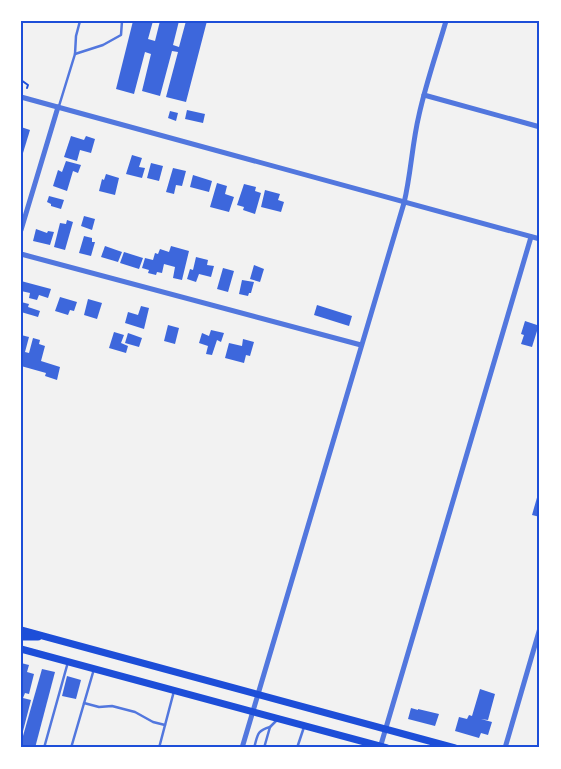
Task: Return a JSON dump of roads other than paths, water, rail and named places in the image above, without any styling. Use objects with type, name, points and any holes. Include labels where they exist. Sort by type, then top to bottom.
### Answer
[{"type":"main road","points":[[21,630],[455,748]]},
{"type":"main road","points":[[21,637],[48,637]]},
{"type":"main road","points":[[21,649],[382,747]]},
{"type":"street","points":[[242,748],[404,203],[414,137],[424,95],[446,21]]},
{"type":"street","points":[[424,95],[540,127]]},
{"type":"street","points":[[21,97],[540,239]]},
{"type":"street","points":[[21,230],[58,107]]},
{"type":"street","points":[[382,747],[532,237]]},
{"type":"street","points":[[21,254],[361,345]]},
{"type":"street","points":[[504,748],[540,628]]},
{"type":"lane","points":[[58,107],[75,54],[76,36],[80,21]]},
{"type":"lane","points":[[75,54],[103,45],[121,35],[122,21]]},
{"type":"lane","points":[[44,748],[69,661]]},
{"type":"lane","points":[[71,748],[94,668]]},
{"type":"lane","points":[[159,748],[174,690]]},
{"type":"lane","points":[[84,703],[98,707],[112,706],[135,712],[153,722],[165,725]]},
{"type":"lane","points":[[254,748],[259,732],[270,727],[279,718]]},
{"type":"lane","points":[[297,748],[304,725]]},
{"type":"lane","points":[[264,748],[270,727]]}]
